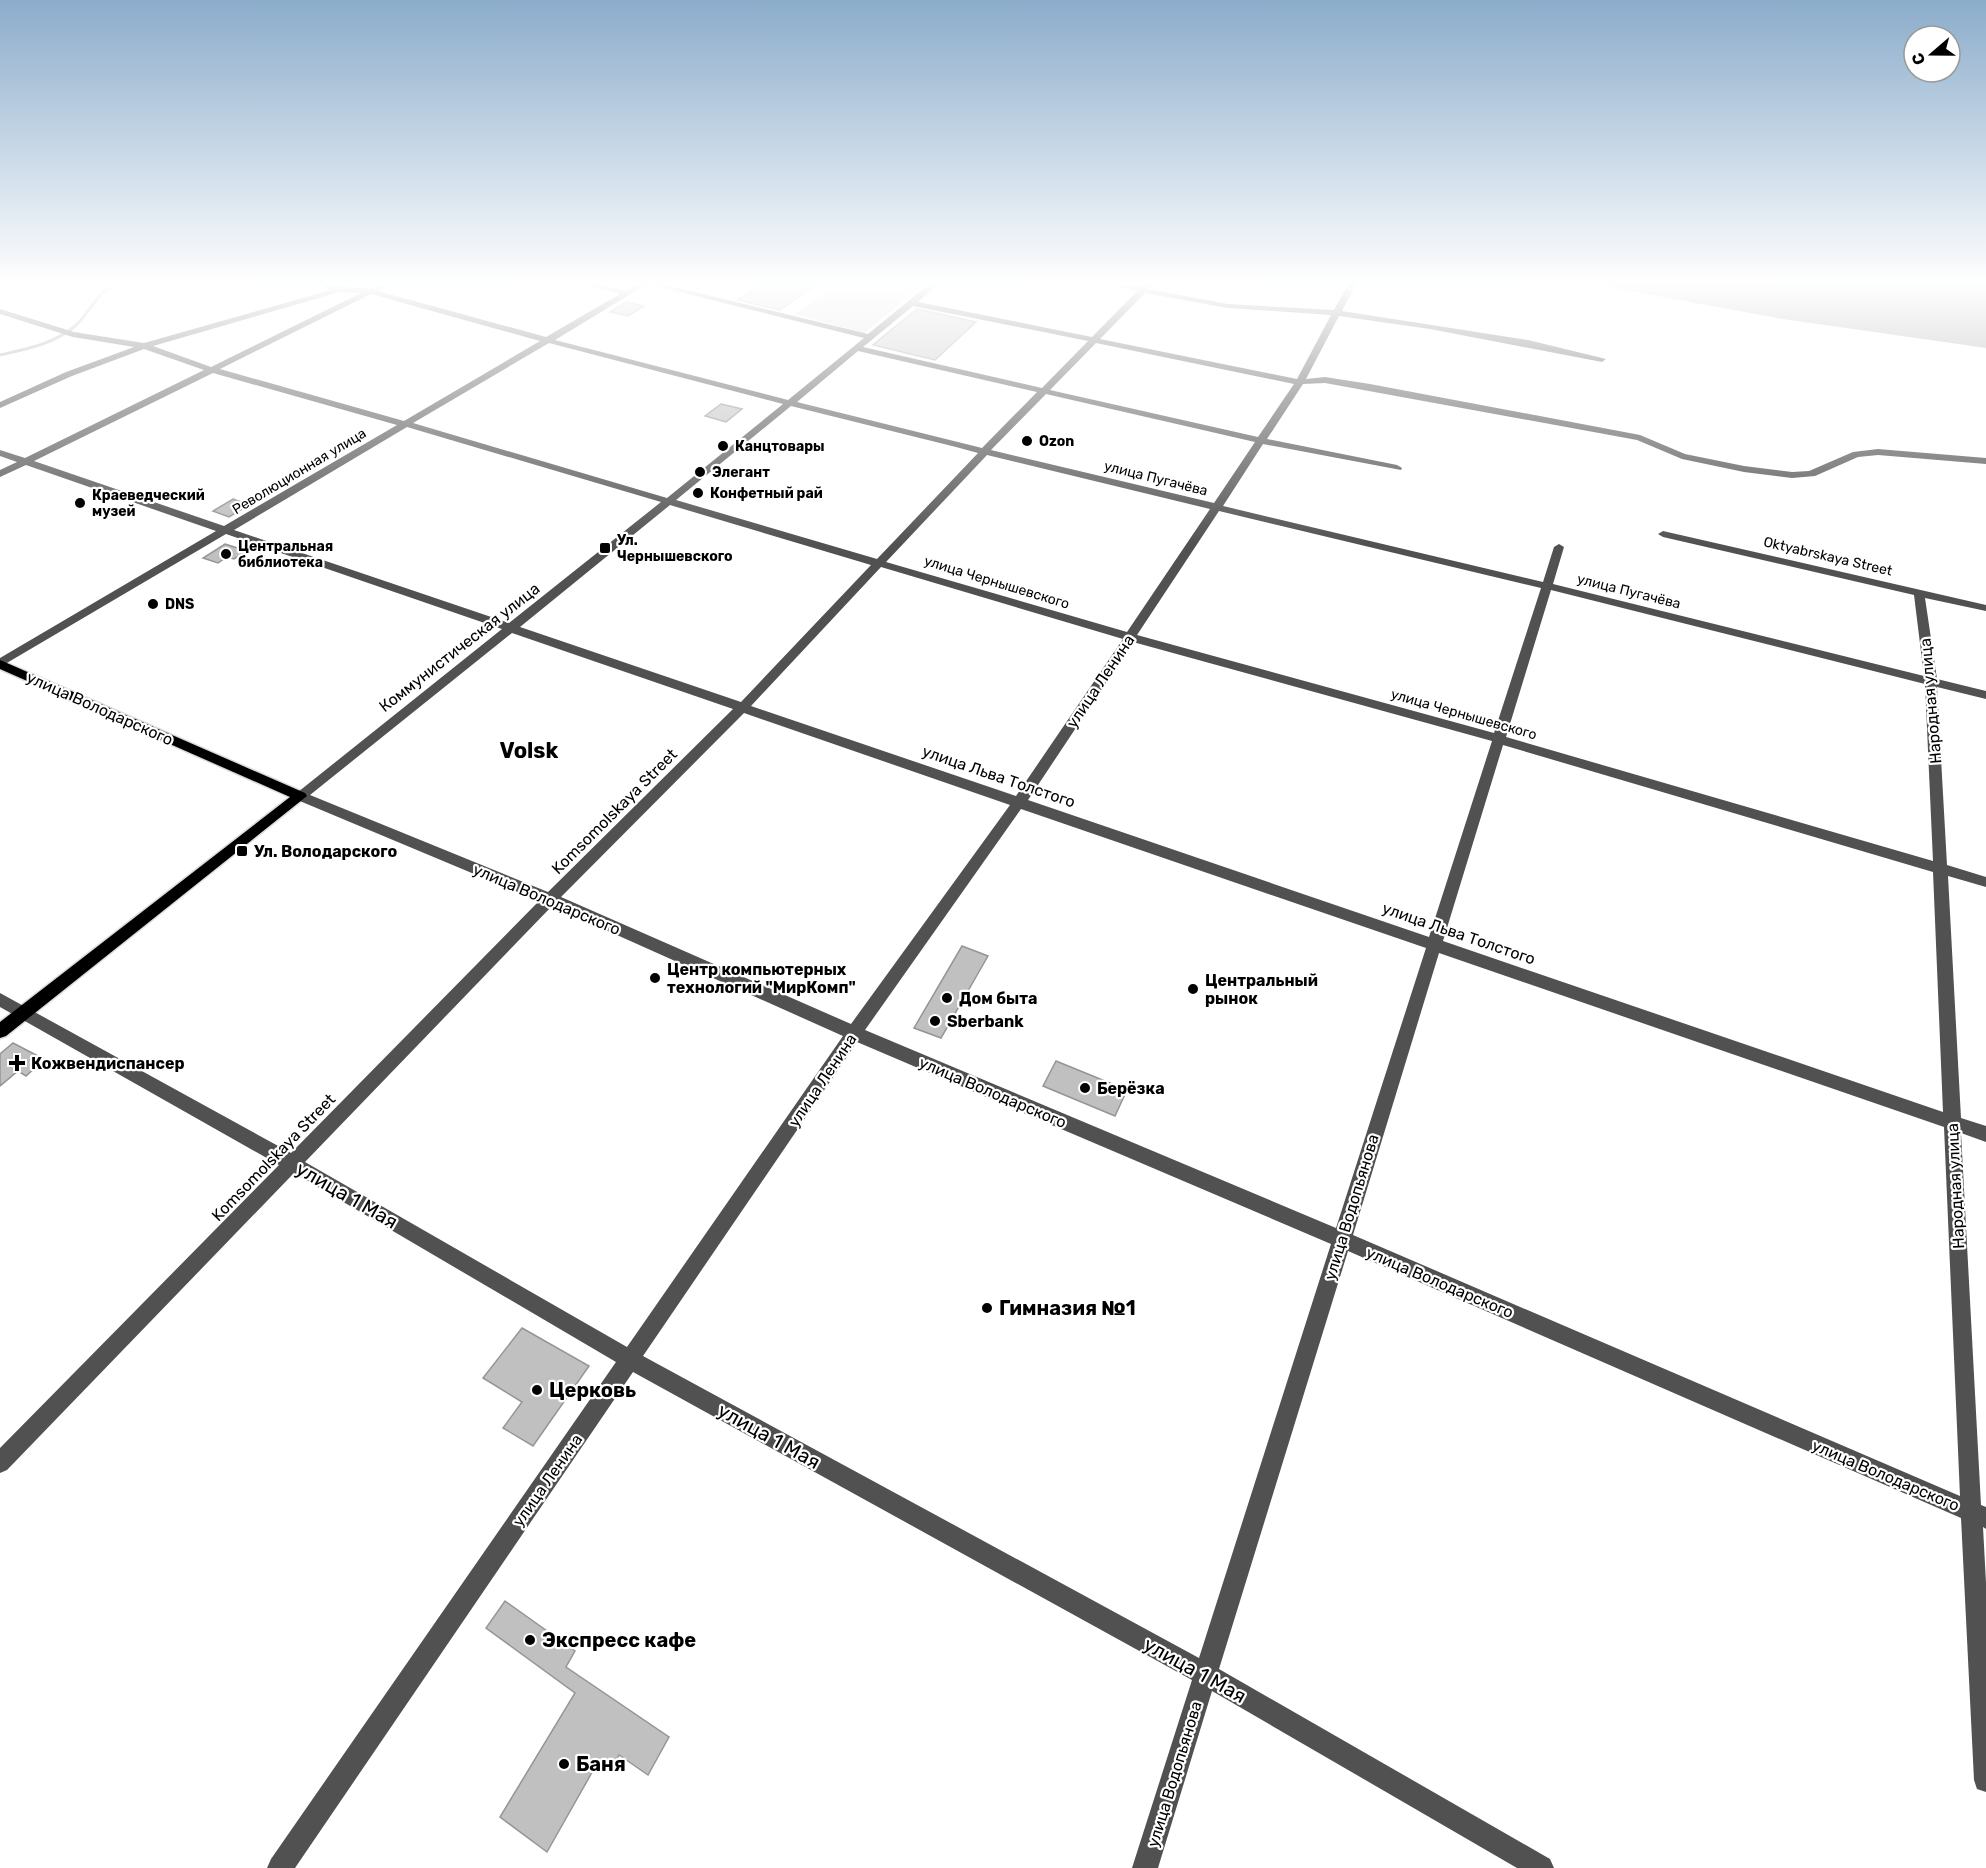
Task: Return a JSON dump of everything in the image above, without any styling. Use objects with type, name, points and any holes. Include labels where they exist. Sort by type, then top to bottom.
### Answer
[{"type":"main road","name":"улица Володарского","points":[[0,664],[300,796]]},
{"type":"main road","name":"Коммунистическая улица","points":[[0,1031],[300,796]]},
{"type":"street","points":[[0,405],[77,371]]},
{"type":"street","points":[[0,474],[205,371]]},
{"type":"street","name":"улица Чернышевского","points":[[217,371],[405,424],[1130,638],[1499,739],[1986,882]]},
{"type":"street","name":"Революционная улица","points":[[0,664],[493,371]]},
{"type":"street","name":"улица Пугачёва","points":[[664,371],[1216,509],[1548,586],[1986,695]]},
{"type":"street","name":"Коммунистическая улица","points":[[300,796],[670,503],[826,371]]},
{"type":"street","points":[[958,371],[1261,441],[1397,468]]},
{"type":"street","name":"Komsomolskaya Street","points":[[0,1463],[550,899],[743,707],[985,451],[1065,371]]},
{"type":"street","points":[[1247,371],[1300,382],[1325,380],[1370,387],[1640,438],[1682,456],[1744,469],[1810,474],[1856,454],[1878,452],[1986,461]]},
{"type":"street","name":"улица Ленина","points":[[280,1868],[854,1033],[1018,802],[1130,638],[1305,371]]},
{"type":"street","name":"улица Льва Толстого","points":[[0,453],[1986,1134]]},
{"type":"street","name":"Oktyabrskaya Street","points":[[1663,534],[1986,608]]},
{"type":"street","name":"улица Водопьянова","points":[[1145,1868],[1559,548]]},
{"type":"street","name":"Народная улица","points":[[1918,592],[1931,682],[1952,1122],[1978,1515],[1986,1780]]},
{"type":"street","name":"улица Володарского","points":[[300,796],[550,899],[854,1033],[1341,1239],[1978,1515]]},
{"type":"street","name":"улица 1 Мая","points":[[0,999],[292,1163],[631,1360],[1205,1674],[1541,1868]]},
{"type":"building","points":[[721,404],[742,409],[726,422],[705,416]]},
{"type":"building","points":[[233,499],[249,505],[229,517],[213,511]]},
{"type":"building","name":"Центральная библиотека","points":[[225,544],[247,551],[234,559],[227,557],[218,563],[203,558]]},
{"type":"building","name":"Дом быта","points":[[962,946],[988,956],[941,1038],[914,1028]]},
{"type":"building","name":"Кожвендиспансер","points":[[13,1043],[36,1055],[30,1060],[38,1065],[26,1076],[18,1071],[0,1086],[0,1054]]},
{"type":"building","name":"Берёзка","points":[[1056,1061],[1127,1090],[1115,1116],[1043,1086]]},
{"type":"building","name":"Церковь","points":[[522,1328],[589,1366],[533,1446],[503,1428],[522,1402],[483,1378]]},
{"type":"building","name":"Баня","points":[[505,1601],[575,1651],[566,1667],[669,1737],[648,1775],[619,1755],[612,1768],[599,1760],[547,1852],[500,1817],[575,1693],[486,1628]]},
{"type":"place","name":"Ozon","points":[[1027,441]]},
{"type":"place","name":"Канцтовары","points":[[723,446]]},
{"type":"place","name":"Элегант","points":[[700,472]]},
{"type":"place","name":"Конфетный рай","points":[[698,493]]},
{"type":"place","name":"Краеведческий музей","points":[[80,503]]},
{"type":"place","name":"Ул. Чернышевского","points":[[605,548]]},
{"type":"place","name":"Центральная библиотека","points":[[226,554]]},
{"type":"place","name":"DNS","points":[[153,604]]},
{"type":"place","name":"Ул. Володарского","points":[[242,851]]},
{"type":"place","name":"Центр компьютерных технологий \"МирКомп\"","points":[[655,978]]},
{"type":"place","name":"Центральный рынок","points":[[1193,989]]},
{"type":"place","name":"Дом быта","points":[[947,998]]},
{"type":"place","name":"Sberbank","points":[[935,1021]]},
{"type":"place","name":"Кожвендиспансер","points":[[17,1063]]},
{"type":"place","name":"Берёзка","points":[[1085,1088]]},
{"type":"place","name":"Гимназия №1","points":[[987,1308]]},
{"type":"place","name":"Церковь","points":[[537,1390]]},
{"type":"place","name":"Экспресс кафе","points":[[530,1640]]},
{"type":"place","name":"Баня","points":[[564,1764]]},
{"type":"district","name":"Volsk","points":[[529,750]]}]
